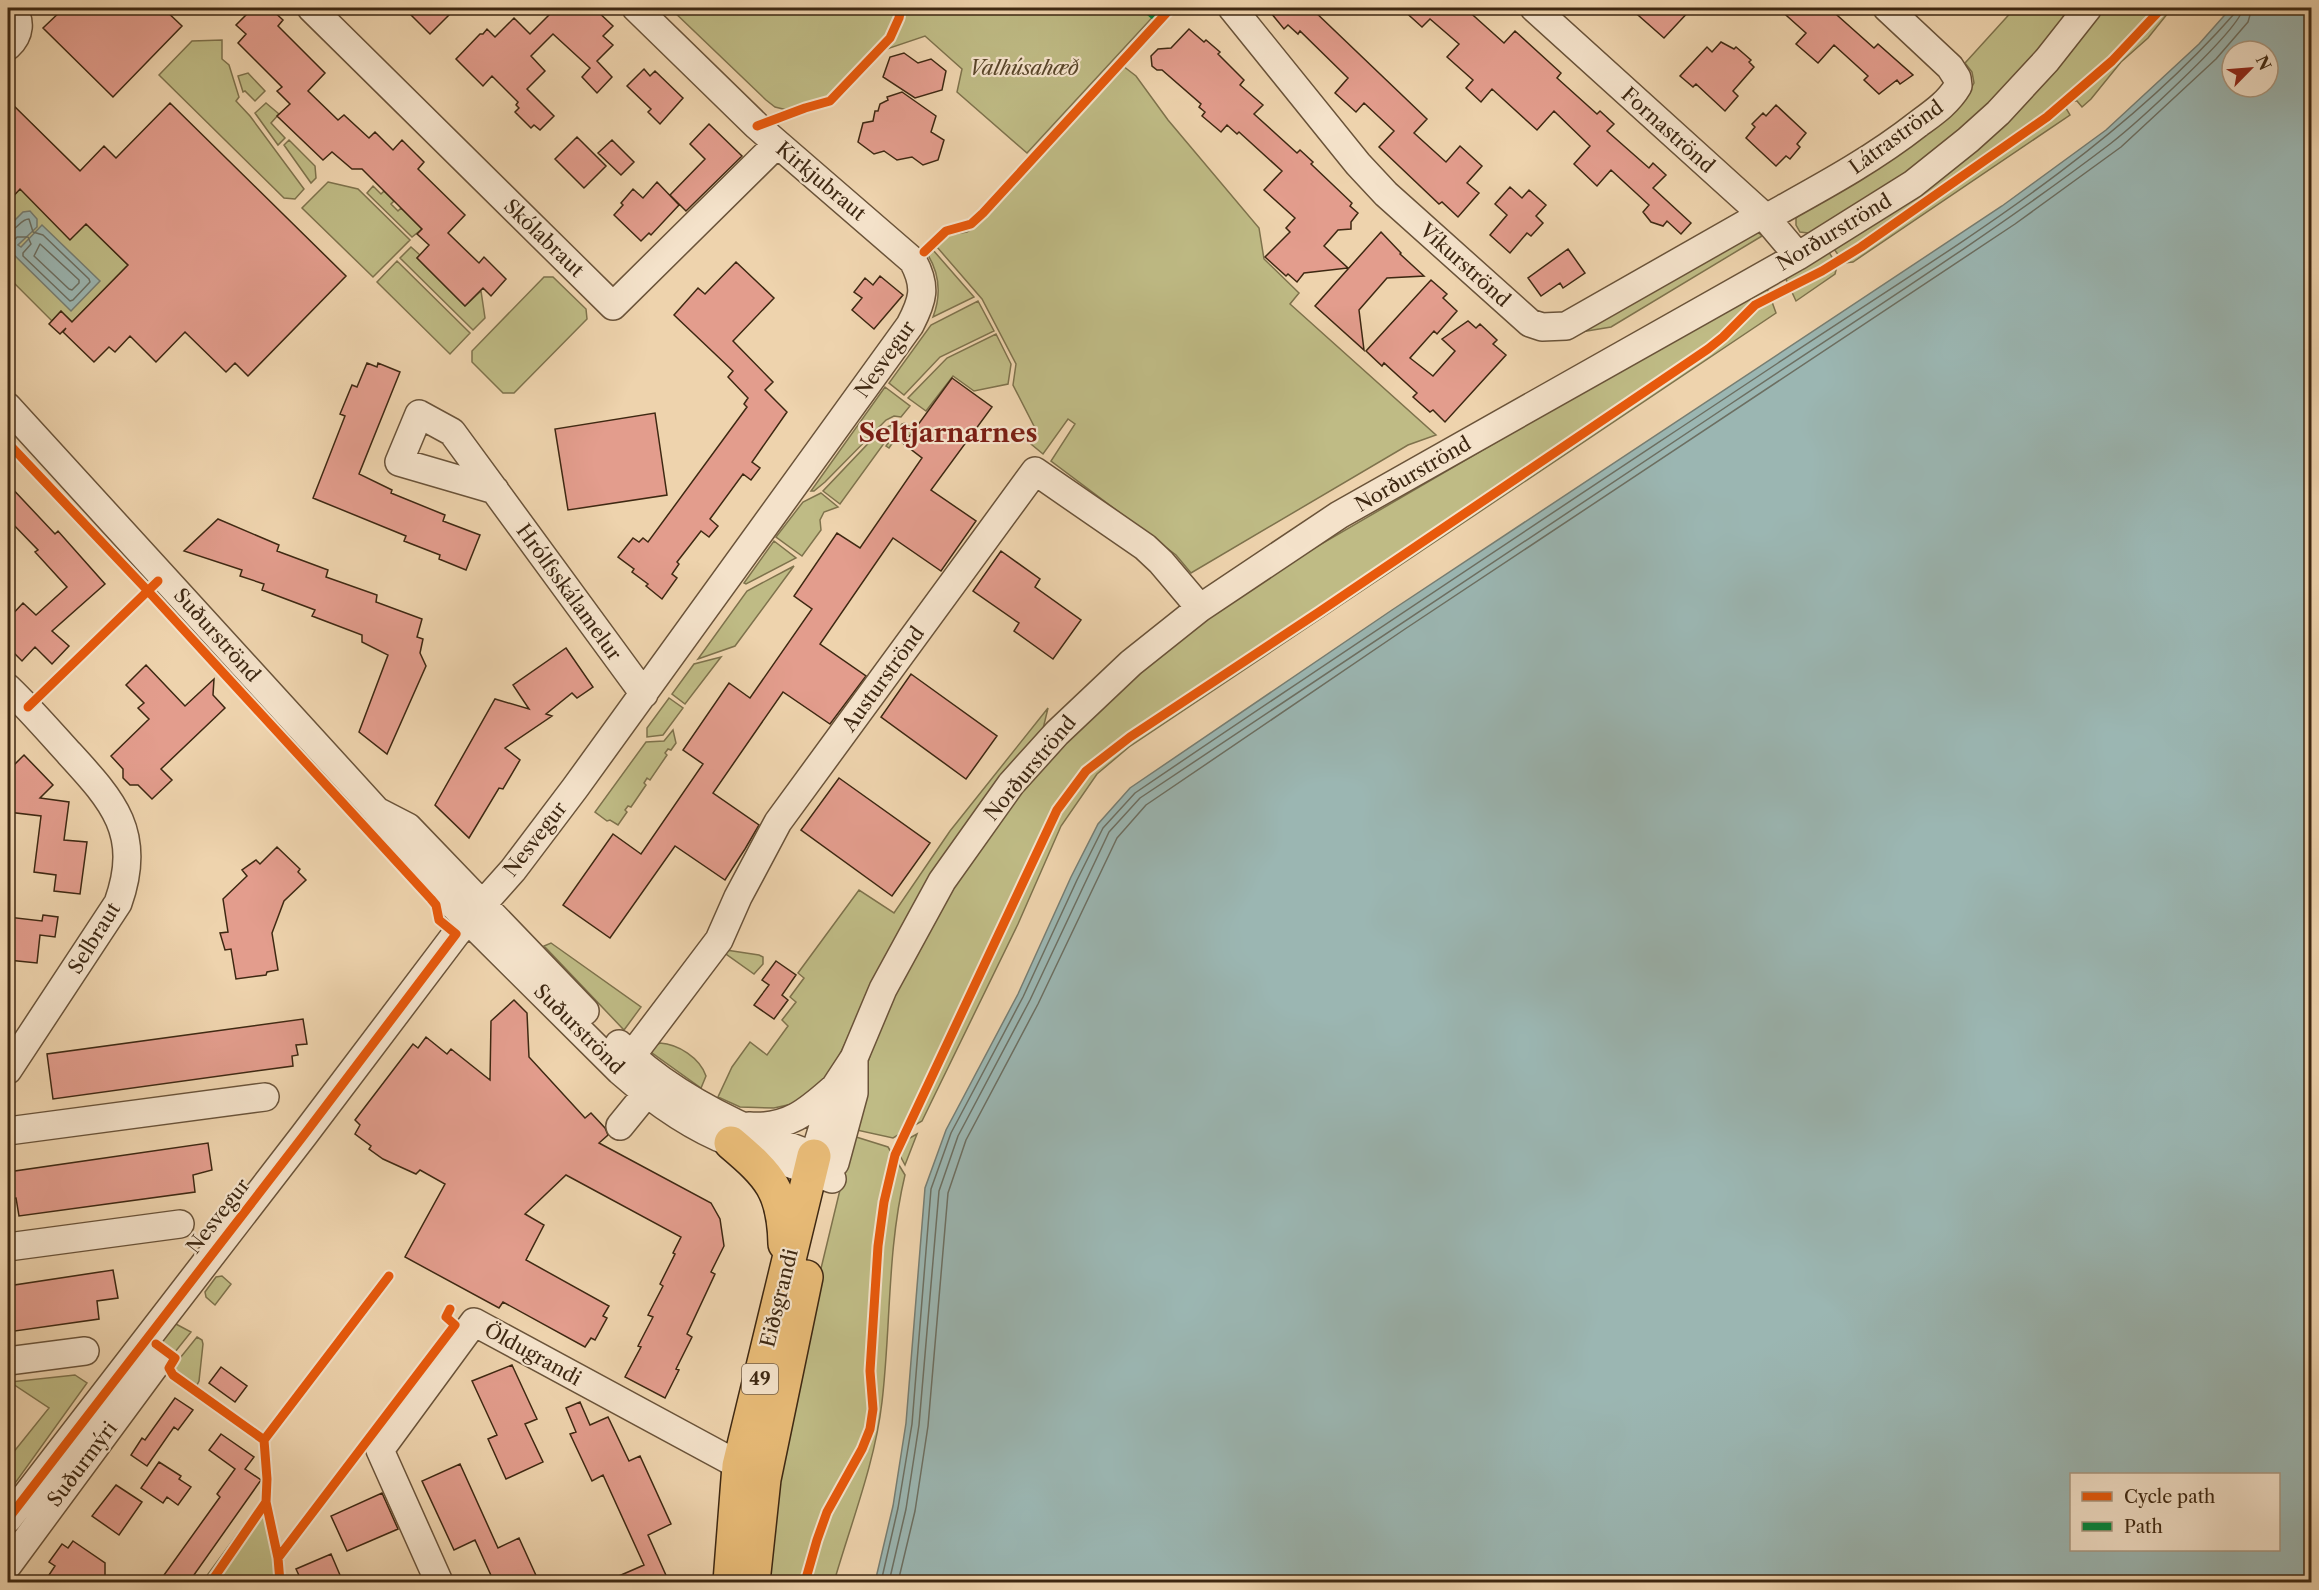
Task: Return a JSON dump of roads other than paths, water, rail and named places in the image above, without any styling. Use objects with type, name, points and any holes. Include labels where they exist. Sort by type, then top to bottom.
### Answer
[{"type":"main road","name":"49","points":[[736,1134],[768,1176],[776,1191],[782,1208],[786,1269]]},
{"type":"main road","name":"Eiðsgrandi","points":[[730,1582],[752,1473],[786,1269],[823,1167]]},
{"type":"main road","name":"Eiðsgrandi","points":[[753,1582],[752,1473],[809,1268],[823,1167]]},
{"type":"street","points":[[8,46],[17,34],[19,26],[18,18],[11,8]]},
{"type":"street","name":"Skólabraut","points":[[311,8],[613,306],[777,144]]},
{"type":"street","name":"Kirkjubraut","points":[[636,8],[777,144],[914,261],[923,283]]},
{"type":"street","name":"Víkurströnd","points":[[1232,8],[1358,164],[1386,194],[1530,323],[1542,327],[1566,326],[1763,216]]},
{"type":"street","name":"Fornaströnd","points":[[1534,8],[1763,216],[1798,255]]},
{"type":"street","name":"Látraströnd","points":[[1763,216],[1833,181],[1894,143],[1953,95],[1958,86],[1953,70],[1887,8]]},
{"type":"street","name":"Norðurströnd","points":[[823,1167],[835,1087],[854,1058],[883,989],[942,881],[1011,784],[1100,690],[1149,647],[1200,608],[1339,515],[1798,255],[1913,184],[1968,140],[2027,84],[2088,8]]},
{"type":"street","name":"Nesvegur","points":[[8,1519],[456,934],[513,870],[644,694],[910,325],[922,298],[923,283]]},
{"type":"street","name":"Suðurströnd","points":[[8,407],[377,811],[408,827],[476,912],[625,1064],[646,1094],[680,1116],[736,1134],[823,1167]]},
{"type":"street","name":"Austurströnd","points":[[625,1064],[719,940],[738,897],[780,820],[1035,471],[1145,547],[1161,562],[1200,608]]},
{"type":"street","name":"Hrólfsskálamelur","points":[[495,490],[644,694]]},
{"type":"street","name":"Selbraut","points":[[8,688],[28,707],[107,796],[122,823],[127,853],[125,879],[118,903],[8,1070]]},
{"type":"street","name":"Norðurströnd","points":[[823,1167],[854,1093],[854,1058]]},
{"type":"street","name":"Suðurströnd","points":[[625,1064],[721,1117],[736,1134]]},
{"type":"street","points":[[736,1134],[782,1124],[802,1114],[835,1087]]},
{"type":"street","points":[[620,1126],[646,1094]]},
{"type":"street","points":[[8,1131],[265,1097]]},
{"type":"street","points":[[8,1248],[180,1224]]},
{"type":"street","name":"Öldugrandi","points":[[439,1582],[380,1450],[474,1322],[752,1473]]},
{"type":"street","points":[[8,1361],[85,1351]]},
{"type":"street","name":"Suðurmýri","points":[[8,1565],[157,1363]]},
{"type":"water","points":[[2231,8],[2311,8],[2311,1582],[875,1582],[893,1506],[906,1423],[925,1188],[946,1130],[1018,994],[1071,877],[1098,824],[1130,788],[1392,610],[2002,206],[2106,130],[2199,44]]},
{"type":"water","points":[[30,211],[37,219],[37,227],[18,245],[21,247],[42,225],[100,281],[71,311],[8,249],[8,227],[23,212]]},
{"type":"district","name":"Seltjarnarnes","points":[[948,433]]},
{"type":"park label","name":"Valhúsahæð","points":[[1024,68]]}]
